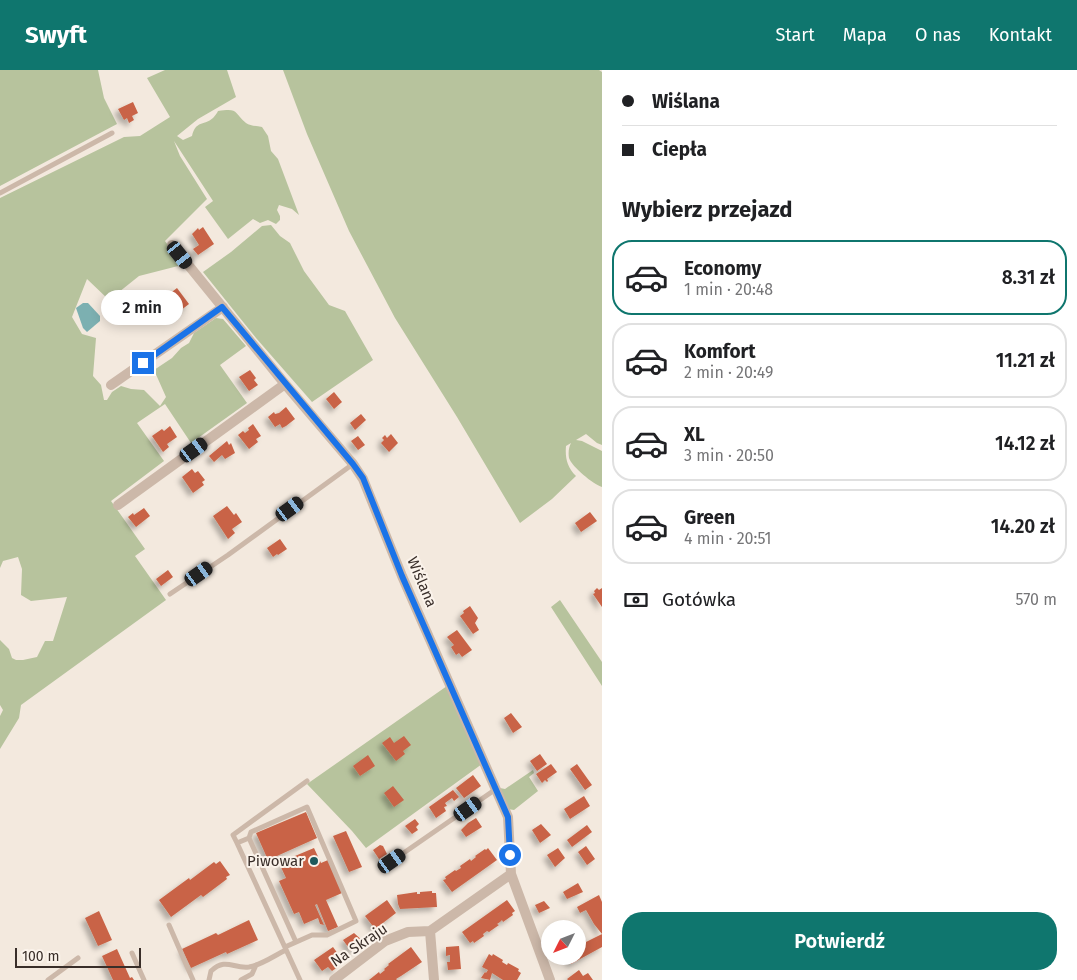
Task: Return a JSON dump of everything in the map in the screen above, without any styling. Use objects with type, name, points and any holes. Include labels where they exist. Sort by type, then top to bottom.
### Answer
[{"type":"street","name":"Wiślana","points":[[172,245],[363,478],[406,584],[508,817],[511,874],[550,980]]},
{"type":"street","points":[[111,385],[222,307]]},
{"type":"street","points":[[118,505],[286,384]]},
{"type":"street","name":"Na Skraju","points":[[334,980],[386,942],[408,932],[430,931],[511,874]]},
{"type":"street","points":[[430,931],[434,980]]},
{"type":"lane","points":[[0,193],[112,134]]},
{"type":"lane","points":[[170,594],[353,464]]},
{"type":"lane","points":[[300,980],[233,834],[307,781]]},
{"type":"lane","points":[[392,861],[496,788]]},
{"type":"lane","points":[[209,980],[211,971],[222,964],[248,967],[256,965],[296,942],[312,935],[327,935],[356,921],[307,806],[251,832],[249,838],[296,942]]},
{"type":"lane","points":[[237,843],[249,838]]},
{"type":"lane","points":[[169,925],[193,980]]},
{"type":"lane","points":[[132,953],[144,980]]},
{"type":"lane","points":[[48,980],[78,958]]},
{"type":"lane","points":[[241,980],[252,974],[256,965]]},
{"type":"green space","points":[[0,70],[98,70],[104,98],[117,124],[0,186]]},
{"type":"green space","points":[[165,70],[227,70],[236,97],[198,119],[177,136],[183,140],[192,136],[198,125],[210,120],[218,111],[225,110],[235,112],[248,124],[262,127],[268,136],[271,151],[278,159],[299,215],[292,209],[279,205],[277,210],[280,220],[276,224],[268,220],[260,223],[253,219],[228,239],[205,207],[213,201],[174,141],[180,156],[207,199],[165,241],[182,265],[139,276],[109,300],[87,279],[72,317],[82,334],[96,338],[93,376],[101,385],[104,400],[107,400],[112,392],[121,386],[144,390],[160,406],[166,397],[154,370],[189,343],[194,333],[216,318],[223,319],[246,346],[220,365],[247,403],[191,443],[165,404],[137,423],[164,461],[111,501],[145,549],[135,556],[166,600],[21,705],[19,718],[0,749],[0,716],[3,710],[0,705],[0,640],[9,649],[12,658],[16,660],[37,657],[45,641],[53,641],[67,597],[31,601],[21,595],[22,569],[18,557],[3,561],[0,568],[0,198],[124,137],[140,136],[170,117],[147,78]]},
{"type":"green space","points":[[283,70],[599,70],[602,72],[602,445],[586,434],[576,440],[602,451],[602,487],[583,475],[571,462],[569,448],[571,443],[566,446],[566,458],[570,469],[576,476],[552,499],[520,523],[395,318],[349,231],[307,134]]},
{"type":"green space","points":[[271,225],[280,236],[290,243],[304,271],[329,305],[345,311],[373,360],[312,402],[256,338],[203,272],[262,226]]},
{"type":"green space","points":[[560,600],[602,662],[602,686],[551,607]]},
{"type":"green space","points":[[447,686],[482,764],[366,848],[307,784]]},
{"type":"green space","points":[[533,770],[534,773],[529,777],[538,791],[514,810],[508,809],[500,788],[505,789]]},
{"type":"water","points":[[83,303],[88,303],[100,316],[100,321],[87,332],[83,328],[76,308]]},
{"type":"building","points":[[133,102],[138,113],[132,116],[134,120],[129,123],[127,118],[124,120],[118,109]]},
{"type":"building","points":[[203,227],[214,244],[198,255],[193,249],[199,245],[192,234],[198,228],[199,230]]},
{"type":"building","points":[[177,288],[189,304],[172,317],[160,301]]},
{"type":"building","points":[[250,370],[256,378],[254,380],[258,385],[249,391],[239,377]]},
{"type":"building","points":[[334,392],[342,402],[334,409],[326,399]]},
{"type":"building","points":[[286,407],[295,419],[282,428],[280,424],[275,427],[268,417],[274,412],[275,414],[279,413]]},
{"type":"building","points":[[361,414],[366,420],[355,430],[350,423]]},
{"type":"building","points":[[253,424],[261,436],[256,439],[258,442],[249,449],[238,435],[243,431],[245,433]]},
{"type":"building","points":[[170,426],[177,437],[167,444],[169,447],[163,452],[152,436]]},
{"type":"building","points":[[391,434],[398,443],[389,452],[381,443],[385,435],[387,438]]},
{"type":"building","points":[[358,436],[365,445],[358,450],[351,441]]},
{"type":"building","points":[[227,441],[229,445],[231,443],[235,453],[225,459],[222,455],[214,462],[209,456]]},
{"type":"building","points":[[192,469],[195,473],[198,471],[205,480],[202,482],[204,485],[193,493],[182,477]]},
{"type":"building","points":[[227,506],[234,515],[236,513],[242,522],[232,529],[235,533],[228,539],[213,516]]},
{"type":"building","points":[[144,508],[150,516],[136,527],[128,517]]},
{"type":"building","points":[[590,512],[597,521],[581,532],[575,523]]},
{"type":"building","points":[[280,539],[287,549],[273,557],[267,548]]},
{"type":"building","points":[[168,570],[173,577],[161,586],[156,579]]},
{"type":"building","points":[[597,588],[599,590],[602,588],[602,607],[593,594]]},
{"type":"building","points":[[470,606],[478,618],[475,623],[479,630],[473,634],[460,616]]},
{"type":"building","points":[[457,630],[472,650],[462,657],[459,653],[456,655],[451,647],[454,645],[447,637]]},
{"type":"building","points":[[511,713],[522,727],[513,733],[504,718]]},
{"type":"building","points":[[404,736],[411,745],[403,751],[405,754],[396,761],[382,743],[390,737],[394,743]]},
{"type":"building","points":[[540,754],[547,764],[537,771],[530,761]]},
{"type":"building","points":[[368,755],[375,766],[360,776],[353,766]]},
{"type":"building","points":[[551,764],[557,772],[547,779],[547,782],[545,780],[542,783],[536,774]]},
{"type":"building","points":[[577,764],[592,785],[585,790],[570,769]]},
{"type":"building","points":[[473,775],[481,786],[464,798],[456,788]]},
{"type":"building","points":[[393,786],[404,800],[394,807],[384,793]]},
{"type":"building","points":[[453,790],[459,797],[454,801],[452,798],[445,803],[447,806],[444,807],[446,811],[436,818],[429,807]]},
{"type":"building","points":[[584,796],[590,806],[570,819],[564,809]]},
{"type":"building","points":[[306,812],[317,838],[268,860],[256,833]]},
{"type":"building","points":[[476,818],[482,827],[466,837],[461,830]]},
{"type":"building","points":[[415,819],[419,824],[416,827],[418,830],[412,834],[405,826]]},
{"type":"building","points":[[541,824],[551,835],[540,843],[532,830]]},
{"type":"building","points":[[587,825],[592,832],[572,847],[567,840]]},
{"type":"building","points":[[346,831],[362,867],[349,872],[333,836]]},
{"type":"building","points":[[380,845],[383,846],[387,854],[379,859],[373,850]]},
{"type":"building","points":[[586,846],[595,859],[587,865],[578,852]]},
{"type":"building","points":[[314,848],[321,863],[328,860],[342,893],[326,900],[338,927],[328,931],[317,904],[315,905],[324,925],[320,924],[318,918],[304,924],[299,912],[294,914],[279,881],[286,878],[280,865]]},
{"type":"building","points":[[488,848],[497,860],[452,892],[443,880],[446,879],[445,877]]},
{"type":"building","points":[[558,848],[565,858],[555,867],[547,855]]},
{"type":"building","points":[[220,861],[230,875],[226,877],[227,879],[171,917],[159,900],[214,862],[216,864]]},
{"type":"building","points":[[578,883],[583,892],[567,899],[563,892]]},
{"type":"building","points":[[432,891],[432,893],[436,893],[437,907],[400,909],[397,895],[417,892],[417,894],[420,894],[420,892]]},
{"type":"building","points":[[599,895],[602,902],[602,934],[586,910],[580,913],[577,907]]},
{"type":"building","points":[[387,900],[396,913],[375,929],[365,916]]},
{"type":"building","points":[[507,900],[515,911],[512,913],[513,915],[503,922],[502,920],[497,924],[499,925],[489,932],[487,931],[483,934],[484,936],[474,943],[473,941],[470,943],[462,932]]},
{"type":"building","points":[[544,901],[550,908],[539,913],[535,905]]},
{"type":"building","points":[[99,911],[112,940],[98,946],[85,918]]},
{"type":"building","points":[[249,920],[258,940],[191,968],[182,949]]},
{"type":"building","points":[[354,933],[364,942],[351,951],[343,940]]},
{"type":"building","points":[[602,934],[602,947],[586,956],[586,942]]},
{"type":"building","points":[[459,946],[461,969],[448,970],[447,962],[450,962],[450,955],[446,956],[446,947]]},
{"type":"building","points":[[333,947],[341,958],[335,962],[338,967],[332,971],[328,967],[322,971],[314,960]]},
{"type":"building","points":[[411,947],[422,962],[397,980],[369,980],[379,972],[380,974],[388,964]]},
{"type":"building","points":[[117,949],[130,978],[132,977],[134,980],[113,980],[102,956]]},
{"type":"building","points":[[489,954],[492,956],[493,954],[503,960],[502,962],[507,965],[508,963],[519,969],[518,971],[521,973],[517,980],[503,980],[492,973],[490,980],[481,978],[488,970],[482,967]]},
{"type":"building","points":[[579,970],[583,976],[588,973],[593,980],[567,979]]},
{"type":"place","name":"Piwowar","points":[[314,861]]},
{"type":"route","points":[[143,363],[222,307],[353,464],[363,478],[402,576],[508,817],[510,855]]}]
